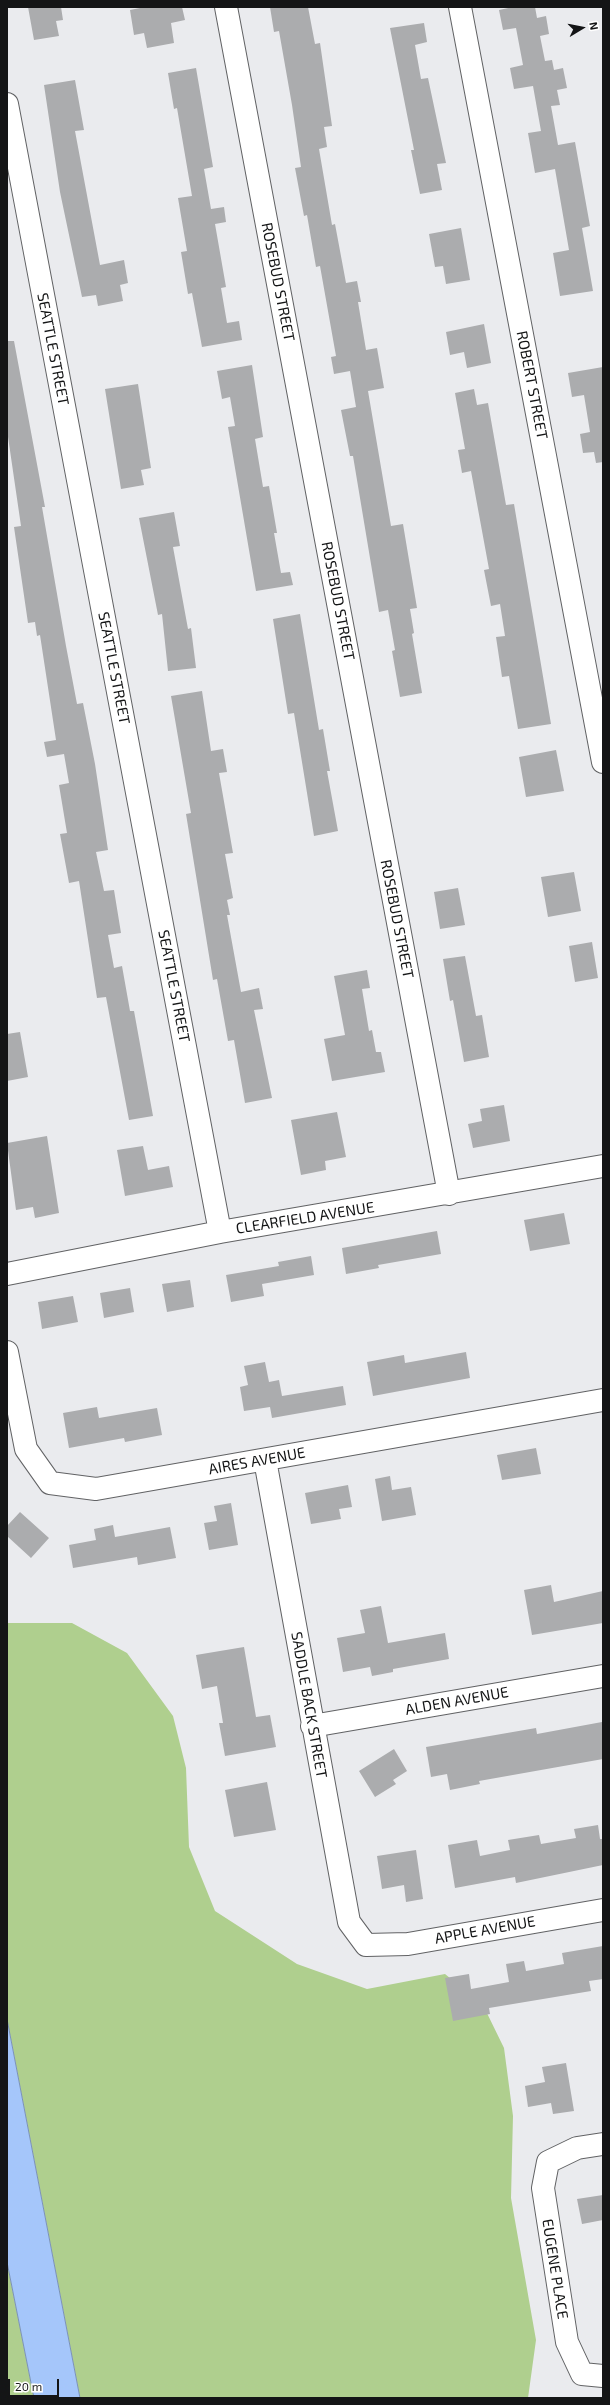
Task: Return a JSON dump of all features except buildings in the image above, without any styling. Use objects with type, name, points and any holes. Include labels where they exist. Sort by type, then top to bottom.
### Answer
[{"type":"street","name":"ROSEBUD STREET","points":[[226,7],[449,1194]]},
{"type":"street","name":"ROBERT STREET","points":[[460,7],[597,699],[603,762]]},
{"type":"street","name":"SEATTLE STREET","points":[[7,104],[220,1232]]},
{"type":"street","name":"CLEARFIELD AVENUE","points":[[7,1274],[220,1232],[449,1194],[603,1166]]},
{"type":"street","name":"AIRES AVENUE","points":[[7,1352],[26,1449],[50,1483],[96,1489],[603,1400]]},
{"type":"street","name":"SADDLE BACK STREET","points":[[265,1460],[312,1726],[349,1922],[366,1945]]},
{"type":"street","name":"ALDEN AVENUE","points":[[312,1726],[603,1676]]},
{"type":"street","name":"APPLE AVENUE","points":[[366,1945],[408,1944],[603,1910]]},
{"type":"street","name":"EUGENE PLACE","points":[[593,2375],[567,2342],[543,2188],[548,2162],[577,2148],[603,2144]]},
{"type":"green space","points":[[7,1623],[72,1623],[127,1653],[173,1716],[186,1768],[189,1847],[215,1911],[297,1964],[367,1989],[445,1974],[483,2005],[504,2048],[513,2116],[511,2198],[536,2340],[528,2398],[80,2398],[7,2019]]},
{"type":"green space","points":[[7,2262],[34,2398],[7,2398]]},
{"type":"water","points":[[7,2019],[80,2398],[34,2398],[7,2262]]}]
